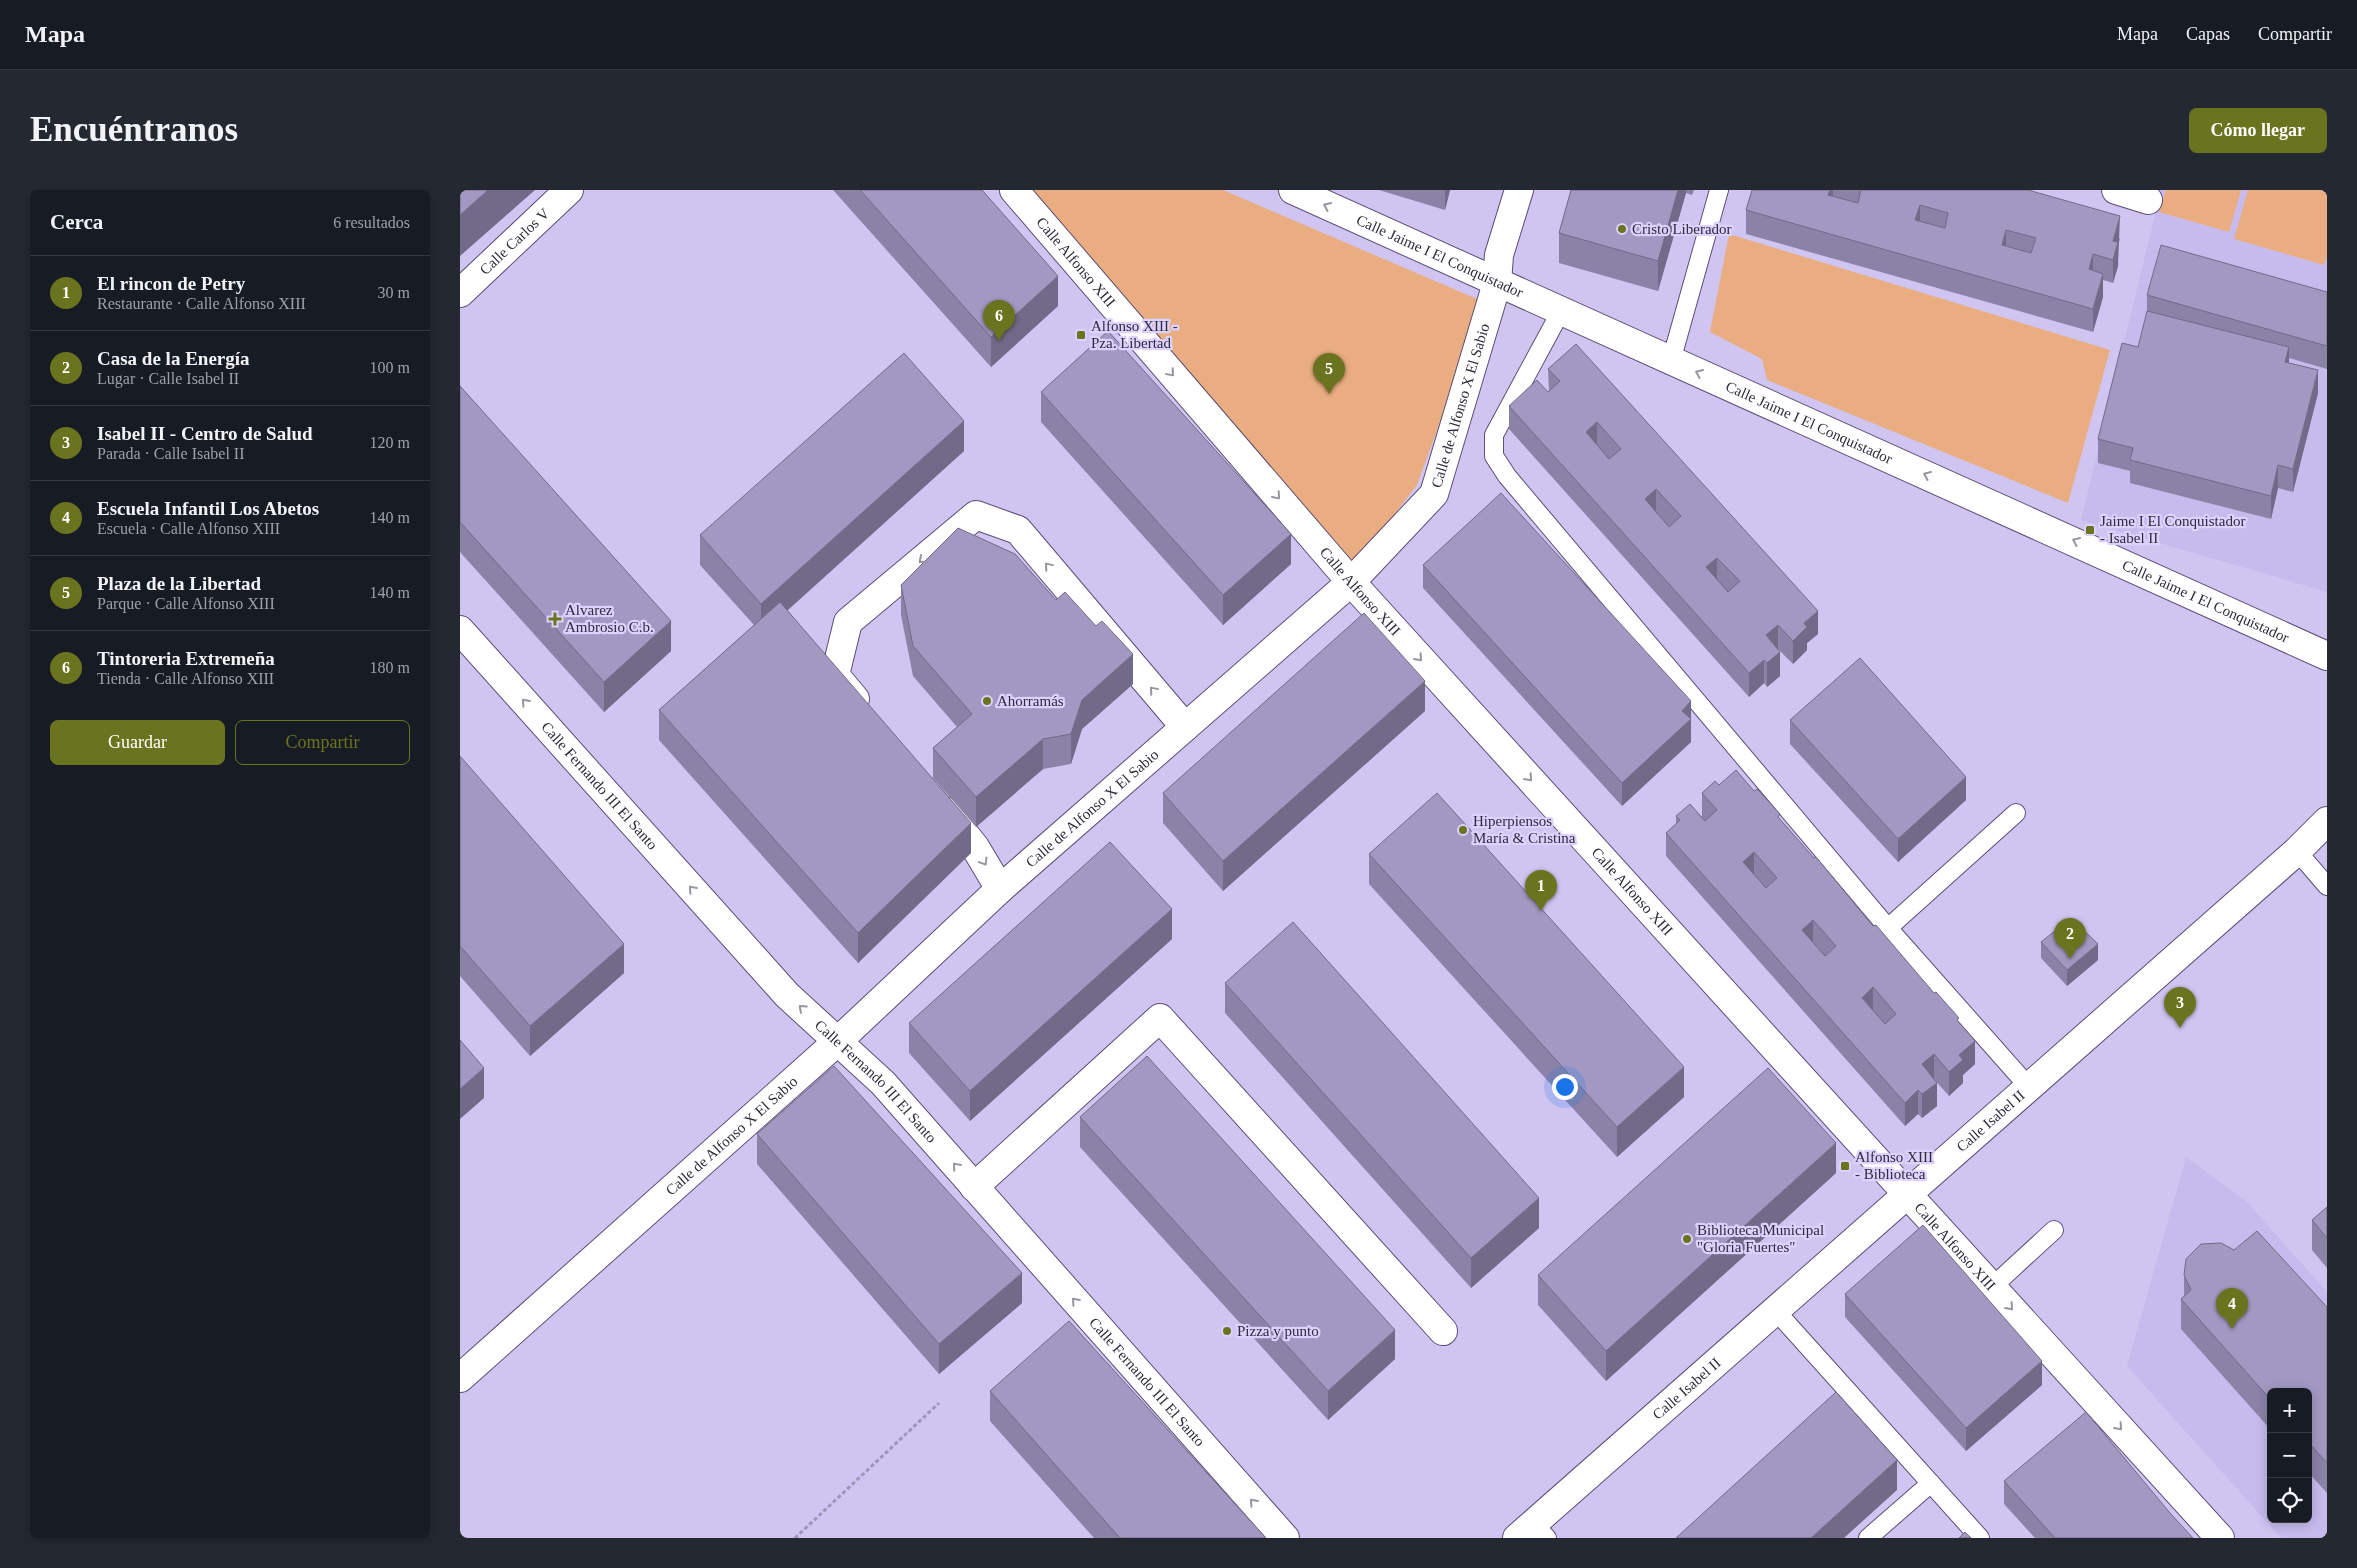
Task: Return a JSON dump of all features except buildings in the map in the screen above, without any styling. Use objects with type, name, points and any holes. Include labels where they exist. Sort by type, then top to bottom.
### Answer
[{"type":"street","name":"Calle Carlos V","points":[[460,293],[570,190]]},
{"type":"street","name":"Calle Alfonso XIII","points":[[1014,190],[1351,582],[2220,1538]]},
{"type":"street","name":"Calle Jaime I El Conquistador","points":[[1292,190],[2327,656]]},
{"type":"street","name":"Calle de Alfonso X El Sabio","points":[[460,1378],[838,1041],[1000,889],[1351,582],[1434,494],[1497,283],[1500,255],[1519,190]]},
{"type":"street","points":[[2116,190],[2148,200]]},
{"type":"street","points":[[872,720],[836,675],[848,622],[976,515],[1018,530],[1185,727]]},
{"type":"street","name":"Calle Fernando III El Santo","points":[[460,630],[787,995],[883,1083],[1285,1538]]},
{"type":"street","points":[[932,795],[975,847],[1000,889]]},
{"type":"street","name":"Calle Isabel II","points":[[1532,1533],[1775,1310],[2297,851],[2327,821]]},
{"type":"street","points":[[974,1187],[1160,1018],[1443,1331]]},
{"type":"lane","points":[[1671,361],[1719,190]]},
{"type":"lane","points":[[1561,311],[1494,436],[1494,456],[1506,476],[1888,928],[2028,1086]]},
{"type":"lane","points":[[1888,928],[2016,813]]},
{"type":"lane","points":[[2297,851],[2327,886]]},
{"type":"lane","points":[[1992,1287],[2054,1230]]},
{"type":"lane","points":[[1775,1310],[1980,1538]]},
{"type":"lane","points":[[1868,1538],[1931,1483]]},
{"type":"path","points":[[795,1538],[939,1403]]},
{"type":"shaded area","points":[[1031,190],[1223,190],[1484,302],[1417,485],[1355,565]]},
{"type":"shaded area","points":[[2161,190],[2327,190],[2327,592],[2081,520]]},
{"type":"shaded area","points":[[2166,190],[2241,190],[2229,232],[2159,212]]},
{"type":"shaded area","points":[[2248,190],[2327,190],[2327,256],[2324,265],[2234,239]]},
{"type":"shaded area","points":[[1729,234],[2110,350],[2068,503],[1767,380],[1762,359],[1710,332]]},
{"type":"shaded area","points":[[2186,1157],[2245,1200],[2327,1292],[2327,1538],[2281,1538],[2268,1523],[2312,1523],[2312,1388],[2267,1388],[2267,1522],[2127,1366]]},
{"type":"place","name":"Cristo Liberador","points":[[1622,229]]},
{"type":"place","name":"Alfonso XIII - Pza. Libertad","points":[[1081,335]]},
{"type":"place","name":"Tintoreria Extremeña","points":[[999,341]]},
{"type":"place","name":"Plaza de la Libertad","points":[[1329,394]]},
{"type":"place","name":"Jaime I El Conquistador - Isabel II","points":[[2090,530]]},
{"type":"place","name":"Alvarez Ambrosio C.b.","points":[[555,619]]},
{"type":"place","name":"Ahorramás","points":[[987,701]]},
{"type":"place","name":"Hiperpiensos María & Cristina","points":[[1463,830]]},
{"type":"place","name":"El rincon de Petry","points":[[1541,911]]},
{"type":"place","name":"Casa de la Energía","points":[[2070,959]]},
{"type":"place","name":"Isabel II - Centro de Salud","points":[[2180,1028]]},
{"type":"place","name":"Alfonso XIII - Biblioteca","points":[[1845,1166]]},
{"type":"place","name":"Biblioteca Municipal \"Gloria Fuertes\"","points":[[1687,1239]]},
{"type":"place","name":"Escuela Infantil Los Abetos","points":[[2232,1329]]},
{"type":"place","name":"Pizza y punto","points":[[1227,1331]]}]
